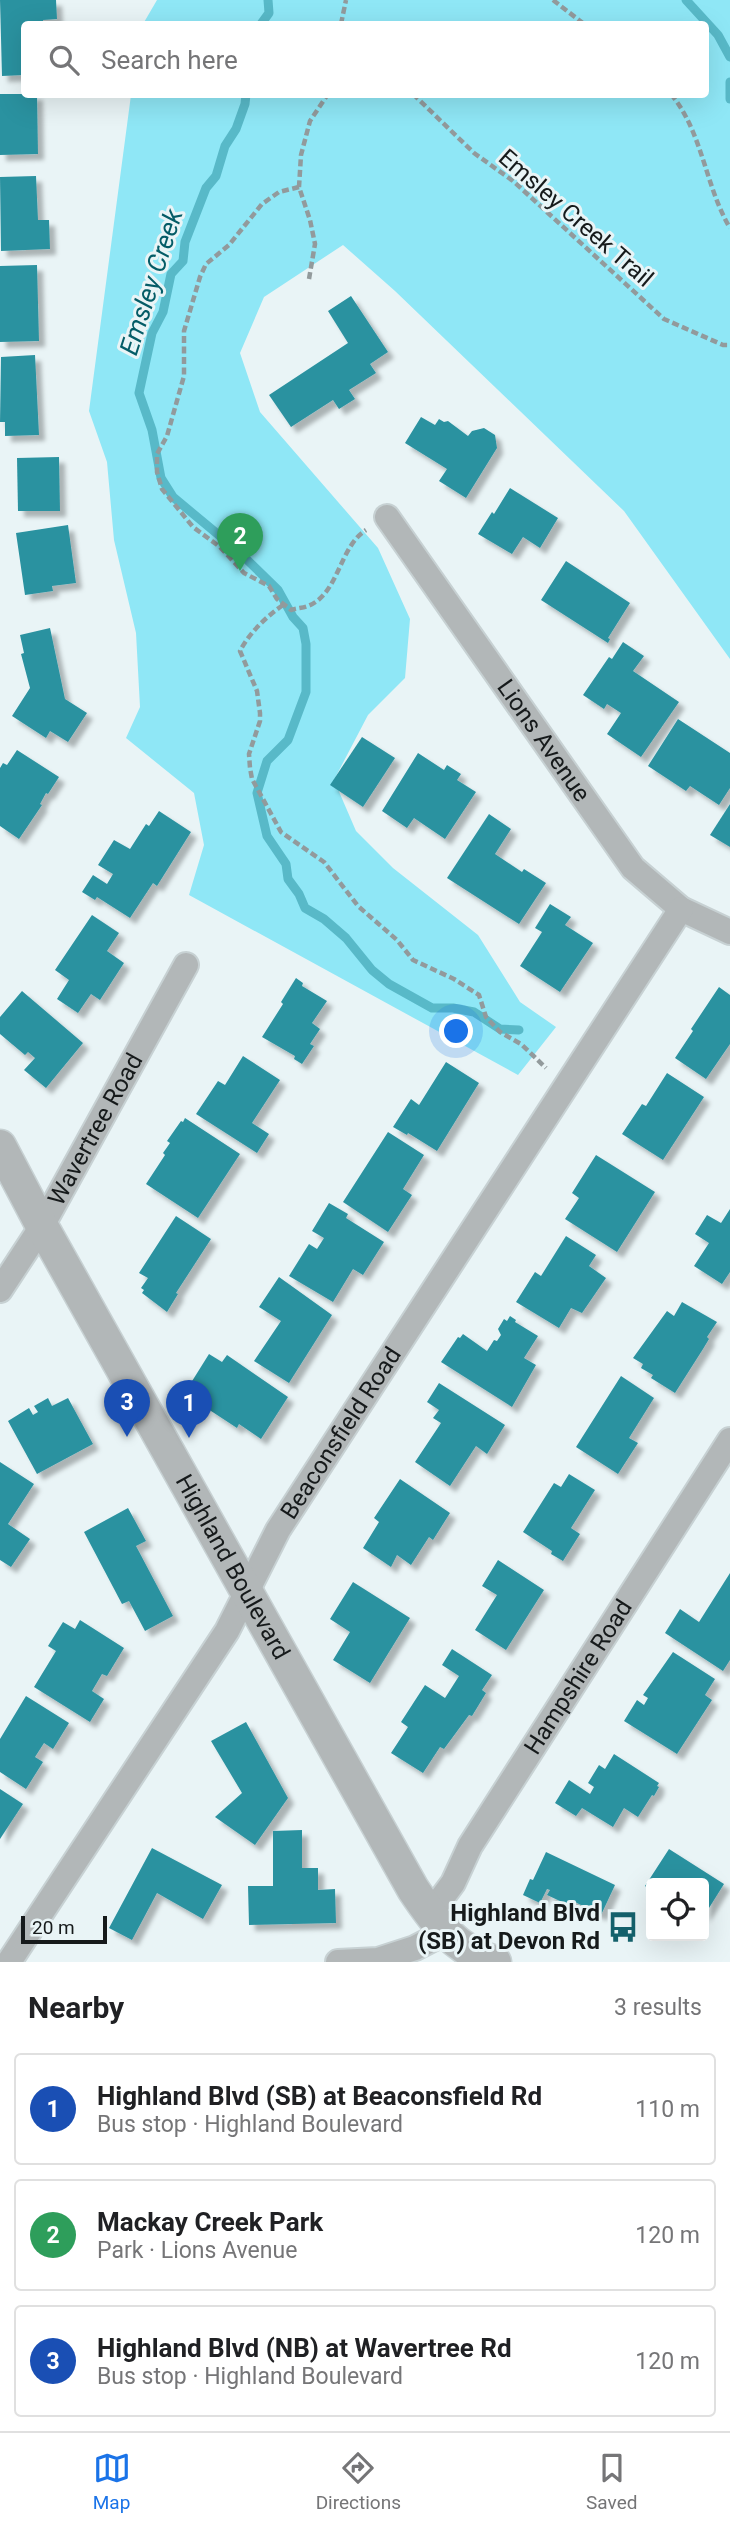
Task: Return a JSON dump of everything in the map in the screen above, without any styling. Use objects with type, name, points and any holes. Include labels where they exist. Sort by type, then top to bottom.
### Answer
[{"type":"street","name":"Lions Avenue","points":[[387,517],[633,868],[681,909],[730,932]]},
{"type":"street","name":"Beaconsfield Road","points":[[9,1962],[227,1631],[278,1530],[681,909]]},
{"type":"street","name":"Wavertree Road","points":[[0,1290],[42,1226],[187,965]]},
{"type":"street","name":"Highland Boulevard","points":[[0,1146],[42,1226],[413,1889],[437,1923],[463,1948],[495,1962]]},
{"type":"street","name":"Hampshire Road","points":[[437,1923],[470,1846],[730,1440]]},
{"type":"street","points":[[338,1962],[378,1960],[415,1948],[437,1923]]},
{"type":"path","points":[[342,21],[346,0]]},
{"type":"path","points":[[553,0],[580,21]]},
{"type":"path","points":[[309,279],[315,244],[299,187],[301,155],[310,121],[325,98]]},
{"type":"path","name":"Emsley Creek Trail","points":[[417,98],[474,153],[513,181],[664,319],[723,345],[730,345]]},
{"type":"path","points":[[674,98],[681,106],[701,151],[720,211],[730,228]]},
{"type":"path","points":[[299,187],[279,192],[262,204],[229,245],[206,264],[184,331],[184,376],[167,436],[157,454],[157,472],[162,489],[188,521],[220,547],[244,573],[269,586],[283,605],[291,610],[309,605],[319,597],[330,585],[356,537],[387,517]]},
{"type":"path","points":[[283,605],[267,615],[240,651],[257,691],[260,713],[249,754],[250,768],[281,832],[324,862],[358,906],[397,940],[413,960],[454,979],[479,995],[486,1017],[500,1032],[521,1044],[544,1066],[569,1082]]},
{"type":"shaded area","points":[[157,0],[730,0],[730,659],[624,511],[395,291],[343,245],[264,297],[240,353],[260,412],[378,548],[410,619],[405,678],[368,715],[334,780],[356,831],[393,868],[478,935],[520,1002],[556,1027],[518,1075],[189,895],[204,845],[194,793],[126,738],[140,707],[136,633],[114,540],[107,462],[89,411],[131,98],[709,98],[709,21],[145,21]]},
{"type":"building","points":[[0,0],[56,0],[57,19],[21,21],[21,75],[2,76]]},
{"type":"building","points":[[0,94],[21,94],[21,98],[37,98],[38,154],[0,155]]},
{"type":"building","points":[[36,176],[38,220],[49,220],[50,249],[1,251],[0,177]]},
{"type":"building","points":[[37,265],[39,341],[0,342],[0,266]]},
{"type":"building","points":[[351,296],[388,352],[370,364],[376,373],[349,390],[355,399],[339,409],[333,400],[291,427],[269,395],[348,343],[328,311]]},
{"type":"building","points":[[35,355],[39,435],[5,436],[5,422],[0,422],[1,357]]},
{"type":"building","points":[[421,417],[435,425],[439,419],[448,421],[468,436],[472,431],[484,428],[495,435],[497,448],[466,498],[439,481],[447,469],[405,443]]},
{"type":"building","points":[[59,457],[60,511],[18,511],[17,458]]},
{"type":"building","points":[[510,488],[558,518],[540,548],[523,537],[512,554],[478,534]]},
{"type":"building","points":[[68,525],[76,583],[52,586],[53,591],[25,595],[16,533]]},
{"type":"building","points":[[566,561],[630,603],[608,638],[608,643],[541,600]]},
{"type":"building","points":[[50,628],[65,699],[87,713],[68,742],[50,731],[46,738],[12,716],[30,688],[21,654],[24,653],[20,635]]},
{"type":"building","points":[[623,642],[644,656],[633,671],[679,702],[641,757],[607,734],[621,713],[607,704],[604,709],[583,695],[609,657],[612,659]]},
{"type":"building","points":[[678,719],[730,753],[730,788],[719,805],[690,786],[686,791],[648,766]]},
{"type":"building","points":[[362,737],[395,758],[363,807],[330,785]]},
{"type":"building","points":[[17,750],[59,777],[48,794],[46,793],[40,804],[42,805],[19,839],[0,826],[0,768],[3,763],[7,765]]},
{"type":"building","points":[[418,753],[444,770],[447,765],[461,774],[457,780],[476,792],[445,839],[414,818],[407,828],[382,811]]},
{"type":"building","points":[[730,804],[730,847],[710,835]]},
{"type":"building","points":[[159,811],[191,832],[157,886],[153,883],[130,918],[97,897],[95,900],[82,892],[93,875],[107,884],[113,874],[98,865],[114,840],[130,849],[146,824],[149,826]]},
{"type":"building","points":[[489,814],[511,829],[495,854],[522,872],[524,869],[546,883],[519,924],[447,878]]},
{"type":"building","points":[[550,904],[571,917],[565,925],[593,943],[560,992],[520,966],[542,932],[535,928]]},
{"type":"building","points":[[92,915],[119,933],[107,951],[124,963],[100,1000],[91,994],[78,1013],[57,999],[69,980],[55,970]]},
{"type":"building","points":[[296,978],[303,983],[302,986],[327,1001],[312,1023],[320,1029],[310,1044],[314,1046],[302,1064],[294,1059],[295,1056],[262,1037]]},
{"type":"building","points":[[719,987],[730,995],[730,1044],[706,1079],[675,1058]]},
{"type":"building","points":[[22,991],[83,1043],[46,1088],[24,1070],[35,1058],[28,1052],[25,1055],[0,1034],[0,1017]]},
{"type":"building","points":[[243,1056],[280,1080],[252,1123],[269,1134],[257,1153],[196,1114],[218,1081],[225,1085]]},
{"type":"building","points":[[446,1062],[479,1083],[437,1151],[393,1127],[411,1099],[419,1105]]},
{"type":"building","points":[[667,1073],[704,1097],[663,1160],[622,1134],[642,1104],[646,1106]]},
{"type":"building","points":[[185,1118],[240,1154],[198,1218],[146,1184],[165,1155],[163,1153],[170,1143],[167,1141]]},
{"type":"building","points":[[388,1132],[424,1155],[403,1189],[412,1195],[388,1232],[343,1202]]},
{"type":"building","points":[[596,1155],[655,1192],[617,1252],[565,1219],[579,1198],[572,1193]]},
{"type":"building","points":[[329,1203],[348,1214],[346,1218],[384,1242],[363,1275],[353,1269],[333,1302],[289,1276],[309,1244],[317,1249],[324,1238],[312,1231]]},
{"type":"building","points":[[730,1209],[730,1272],[722,1284],[694,1266],[709,1243],[695,1234],[707,1215],[721,1223]]},
{"type":"building","points":[[176,1216],[211,1239],[176,1293],[178,1294],[167,1312],[142,1293],[144,1290],[141,1288],[148,1278],[139,1273]]},
{"type":"building","points":[[566,1236],[596,1255],[589,1266],[606,1278],[582,1313],[571,1308],[559,1328],[516,1302],[535,1272],[541,1276]]},
{"type":"building","points":[[279,1277],[332,1315],[289,1383],[254,1361],[281,1321],[259,1307]]},
{"type":"building","points":[[682,1302],[717,1322],[675,1393],[651,1378],[653,1375],[641,1368],[643,1364],[633,1358],[667,1311],[674,1316]]},
{"type":"building","points":[[510,1316],[538,1336],[524,1358],[536,1365],[512,1407],[441,1362],[463,1334],[487,1351],[501,1335],[498,1329],[504,1319],[507,1321]]},
{"type":"building","points":[[209,1354],[222,1362],[227,1355],[288,1397],[261,1439],[239,1424],[237,1428],[208,1409],[210,1406],[199,1399],[202,1395],[189,1386]]},
{"type":"building","points":[[621,1376],[654,1398],[629,1438],[638,1443],[618,1474],[576,1447]]},
{"type":"building","points":[[439,1383],[505,1425],[487,1454],[476,1446],[450,1486],[415,1462],[441,1423],[433,1418],[439,1410],[427,1402]]},
{"type":"building","points":[[48,1398],[52,1406],[68,1398],[93,1444],[37,1474],[8,1421],[29,1408],[33,1415],[38,1412],[34,1406]]},
{"type":"building","points":[[0,1462],[34,1484],[8,1524],[30,1539],[11,1567],[0,1560]]},
{"type":"building","points":[[569,1474],[595,1490],[571,1528],[580,1534],[563,1561],[523,1532],[554,1483],[561,1487]]},
{"type":"building","points":[[400,1479],[450,1513],[433,1540],[429,1537],[411,1565],[397,1555],[391,1567],[363,1548],[379,1522],[374,1518]]},
{"type":"building","points":[[128,1508],[146,1541],[136,1546],[173,1616],[145,1631],[129,1601],[122,1604],[84,1532]]},
{"type":"building","points":[[498,1560],[544,1590],[506,1650],[475,1630],[497,1595],[482,1586]]},
{"type":"building","points":[[730,1573],[730,1660],[723,1671],[665,1633],[680,1609],[699,1622]]},
{"type":"building","points":[[353,1582],[410,1618],[370,1683],[333,1660],[350,1632],[330,1619]]},
{"type":"building","points":[[80,1620],[124,1648],[107,1676],[102,1674],[92,1691],[104,1699],[90,1722],[34,1687],[56,1651],[48,1646],[63,1622],[75,1629]]},
{"type":"building","points":[[452,1649],[492,1675],[482,1690],[486,1693],[472,1716],[469,1715],[444,1749],[440,1747],[423,1773],[391,1753],[408,1727],[401,1722],[425,1685],[445,1698],[459,1676],[442,1665]]},
{"type":"building","points":[[673,1652],[715,1679],[705,1695],[712,1700],[677,1754],[624,1721],[637,1700],[644,1705],[648,1698],[643,1695]]},
{"type":"building","points":[[26,1696],[69,1723],[53,1749],[44,1743],[35,1757],[43,1762],[26,1789],[0,1772],[0,1739]]},
{"type":"building","points":[[246,1722],[288,1798],[255,1845],[215,1817],[242,1793],[211,1741]]},
{"type":"building","points":[[614,1754],[659,1783],[654,1796],[652,1795],[638,1817],[624,1808],[613,1827],[582,1808],[576,1816],[555,1803],[569,1780],[590,1794],[594,1787],[588,1783],[599,1765],[605,1769]]},
{"type":"building","points":[[0,1789],[23,1804],[0,1839]]},
{"type":"building","points":[[302,1830],[302,1868],[318,1868],[318,1890],[335,1889],[336,1923],[249,1925],[248,1886],[273,1886],[273,1831]]},
{"type":"building","points":[[152,1848],[222,1885],[203,1919],[157,1893],[132,1940],[109,1928]]},
{"type":"building","points":[[669,1849],[724,1884],[709,1908],[709,1878],[650,1878]]},
{"type":"building","points":[[546,1852],[615,1885],[601,1915],[575,1902],[573,1907],[547,1895],[550,1890],[547,1889],[540,1903],[523,1895]]},
{"type":"waterway","name":"Emsley Creek","points":[[263,21],[269,13],[268,0]]},
{"type":"waterway","points":[[686,0],[705,21]]},
{"type":"waterway","points":[[709,25],[730,57]]},
{"type":"waterway","points":[[730,82],[730,99]]},
{"type":"waterway","name":"Emsley Creek","points":[[246,98],[236,129],[225,146],[216,176],[206,188],[185,242],[183,261],[171,274],[163,312],[152,333],[139,393],[152,430],[161,478],[173,497],[238,551],[278,590],[293,617],[303,628],[306,644],[306,692],[288,740],[267,761],[257,793],[267,836],[286,864],[288,879],[305,908],[324,919],[346,938],[372,970],[389,984],[432,1008],[474,1012],[500,1029],[519,1030]]},
{"type":"place","name":"Mackay Creek Park","points":[[240,571]]},
{"type":"place","name":"Highland Blvd (NB) at Wavertree Rd","points":[[127,1437]]},
{"type":"place","name":"Highland Blvd (SB) at Beaconsfield Rd","points":[[189,1438]]},
{"type":"place","name":"Highland Blvd (SB) at Devon Rd","points":[[623,1927]]}]
